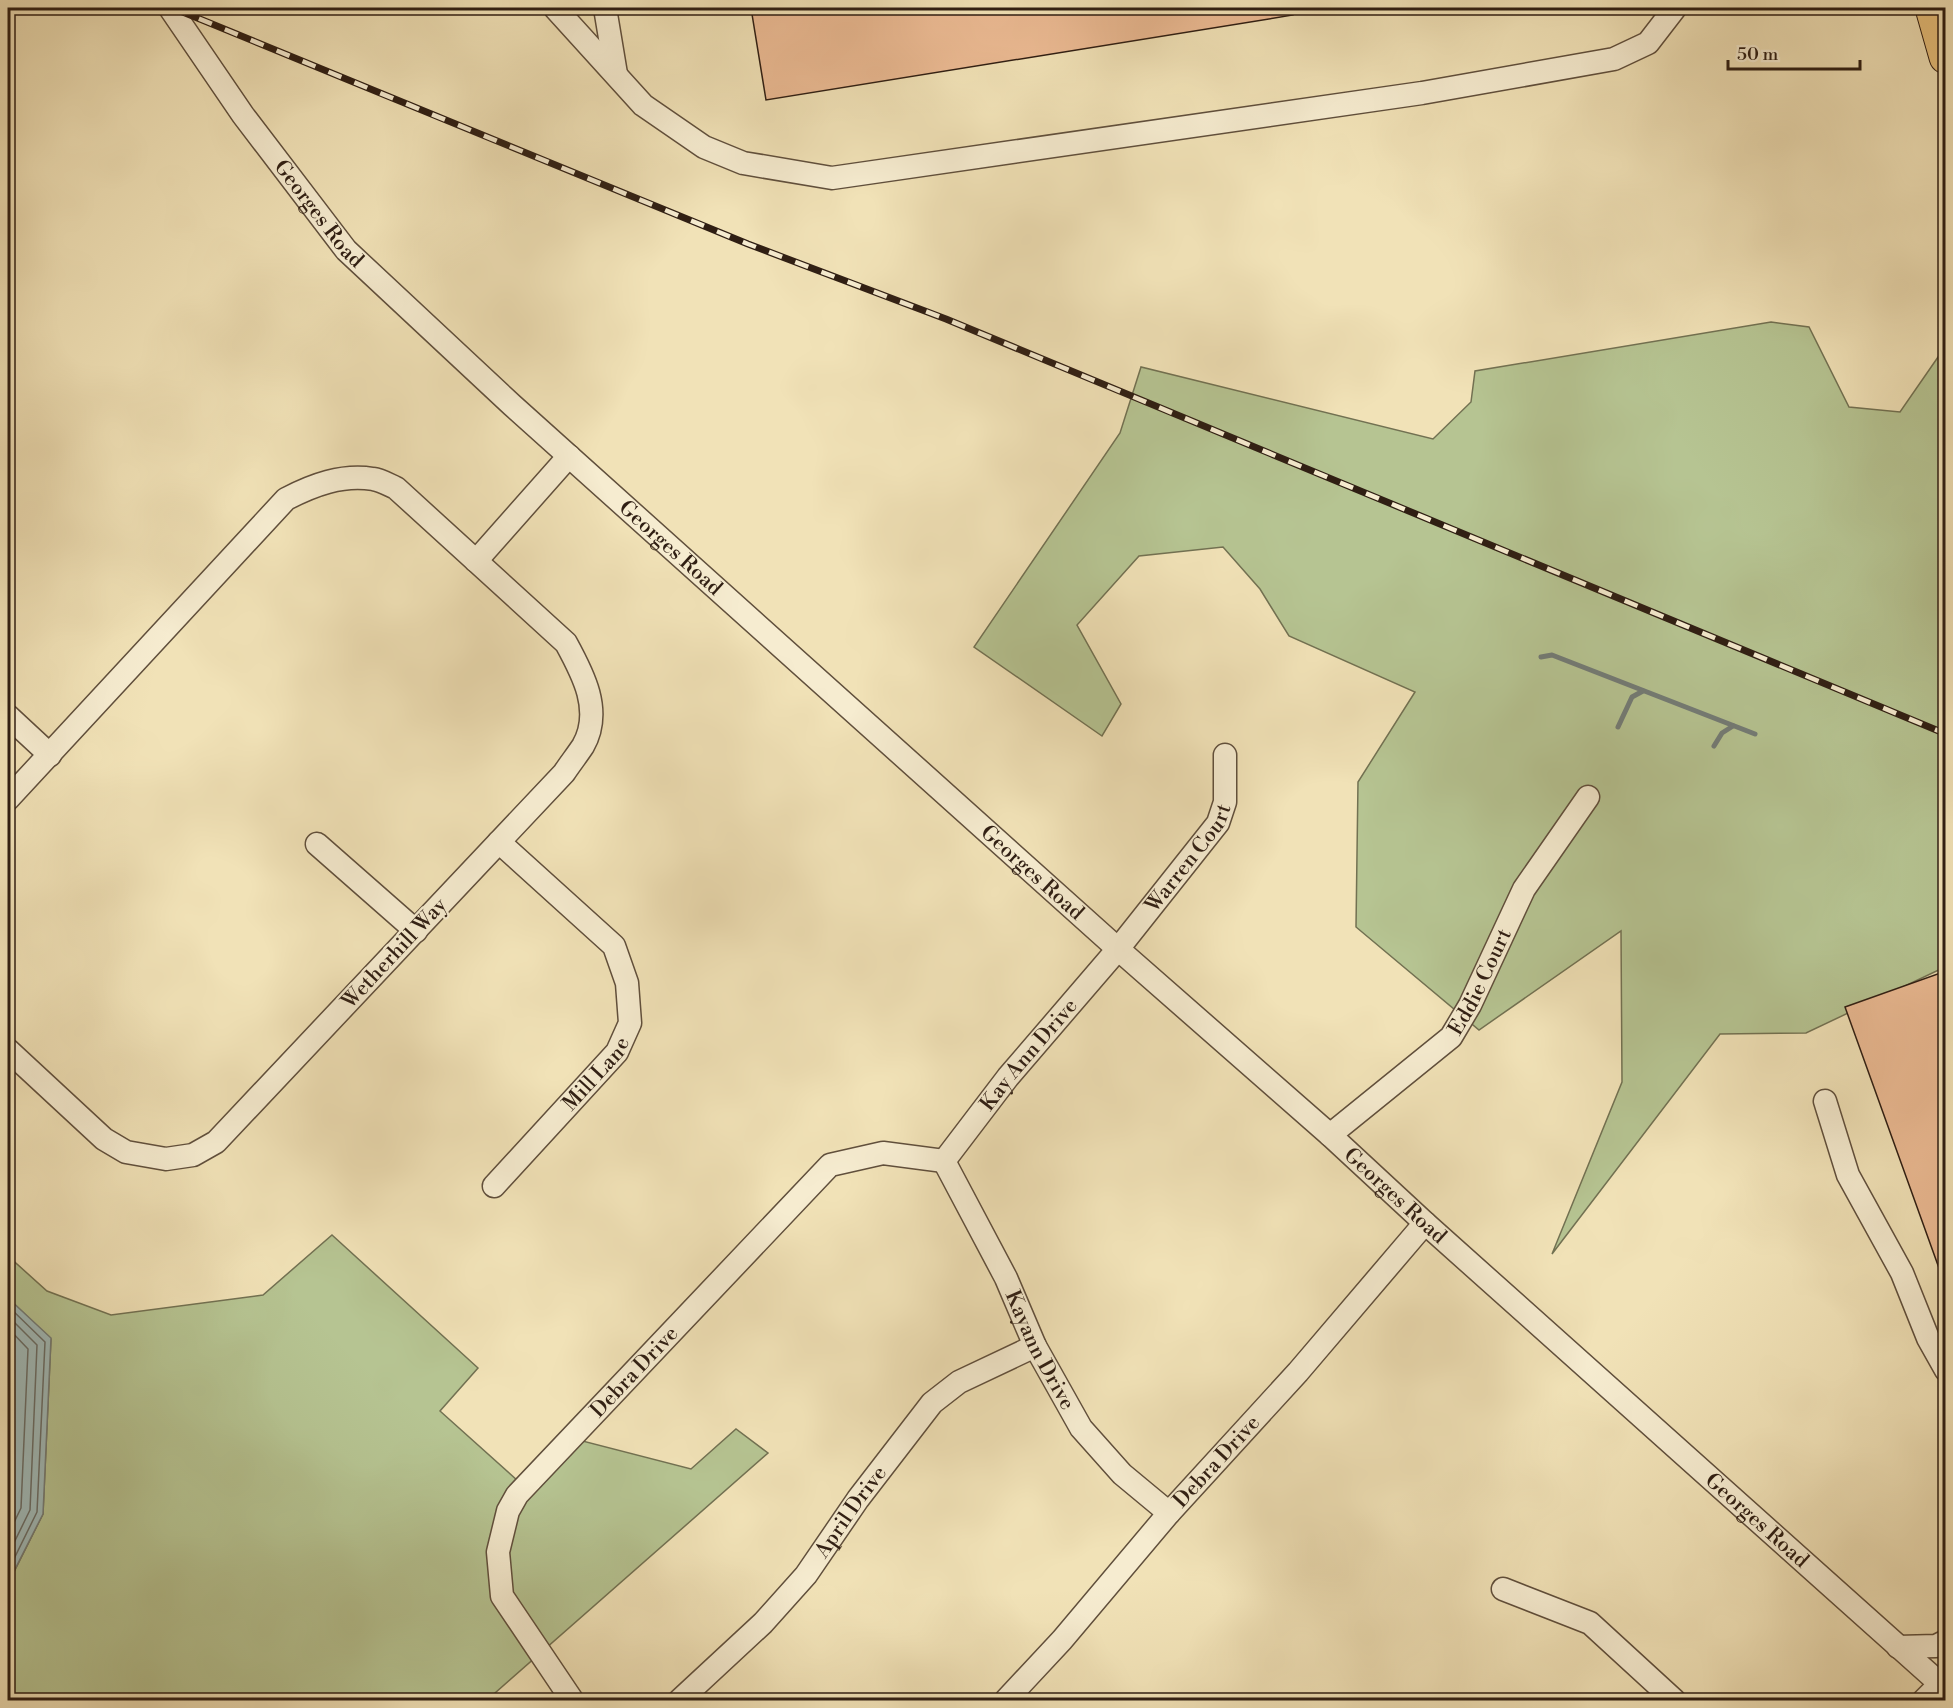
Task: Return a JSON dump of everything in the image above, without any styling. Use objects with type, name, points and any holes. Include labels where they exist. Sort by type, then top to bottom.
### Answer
[{"type":"highway","points":[[1932,8],[1946,57]]},
{"type":"street","name":"Georges Road","points":[[170,8],[243,115],[346,250],[569,456],[1118,949],[1330,1135],[1425,1223],[1943,1687]]},
{"type":"street","points":[[555,8],[643,105],[704,147],[743,163],[832,178],[1422,93],[1614,59],[1648,43],[1675,8]]},
{"type":"street","points":[[605,8],[616,74]]},
{"type":"street","points":[[476,561],[569,456]]},
{"type":"street","name":"Wetherhill Way","points":[[8,799],[286,499],[312,485],[342,479],[374,479],[396,488],[566,643],[583,672],[591,698],[590,721],[584,744],[564,773],[216,1142],[193,1155],[166,1159],[126,1152],[104,1139],[8,1050]]},
{"type":"street","points":[[8,716],[50,755]]},
{"type":"street","name":"Warren Court","points":[[1118,949],[1218,823],[1226,802],[1226,755]]},
{"type":"street","name":"Eddie Court","points":[[1330,1135],[1451,1037],[1470,1005],[1524,889],[1588,796]]},
{"type":"street","name":"Mill Lane","points":[[494,1186],[617,1052],[630,1023],[627,983],[614,946],[499,842]]},
{"type":"street","points":[[317,844],[416,931]]},
{"type":"street","name":"Kay Ann Drive","points":[[944,1161],[1008,1077],[1118,949]]},
{"type":"street","points":[[1824,1101],[1848,1175],[1902,1273],[1928,1338],[1946,1370]]},
{"type":"street","name":"Debra Drive","points":[[572,1701],[502,1596],[498,1552],[508,1511],[517,1495],[830,1165],[883,1154],[944,1161]]},
{"type":"street","name":"Kayann Drive","points":[[944,1161],[1006,1278],[1035,1346],[1081,1428],[1122,1474],[1169,1513]]},
{"type":"street","name":"Debra Drive","points":[[1006,1701],[1062,1640],[1169,1513],[1298,1372],[1425,1223]]},
{"type":"street","name":"April Drive","points":[[680,1701],[763,1623],[806,1575],[858,1499],[932,1403],[959,1382],[1035,1346]]},
{"type":"street","points":[[1503,1588],[1590,1623],[1674,1701]]},
{"type":"street","points":[[1899,1647],[1936,1646],[1946,1641]]},
{"type":"street","points":[[1924,1701],[1943,1687]]},
{"type":"green space","points":[[1771,322],[1809,327],[1849,407],[1900,412],[1945,347],[1945,967],[1806,1033],[1720,1034],[1552,1254],[1622,1082],[1621,931],[1479,1030],[1356,927],[1358,782],[1415,692],[1289,636],[1260,589],[1223,547],[1139,556],[1077,625],[1121,704],[1102,736],[974,647],[1120,433],[1141,367],[1433,439],[1471,402],[1475,371]]},
{"type":"green space","points":[[332,1235],[478,1368],[440,1411],[527,1489],[575,1439],[691,1469],[736,1429],[768,1453],[487,1700],[8,1700],[8,1581],[43,1514],[51,1339],[8,1298],[8,1256],[47,1291],[111,1315],[263,1295]]},
{"type":"water","points":[[8,1298],[51,1338],[43,1514],[9,1581],[8,1581]]},
{"type":"building","points":[[751,8],[1292,8],[1293,15],[766,100]]},
{"type":"building","points":[[1946,971],[1946,1281],[1944,1282],[1845,1007]]},
{"type":"waterway","points":[[1541,657],[1552,655],[1755,734]]},
{"type":"waterway","points":[[1618,727],[1632,697],[1643,691]]},
{"type":"waterway","points":[[1714,746],[1722,733],[1733,726]]},
{"type":"railway","points":[[173,8],[748,244],[946,319],[1946,734]]}]
